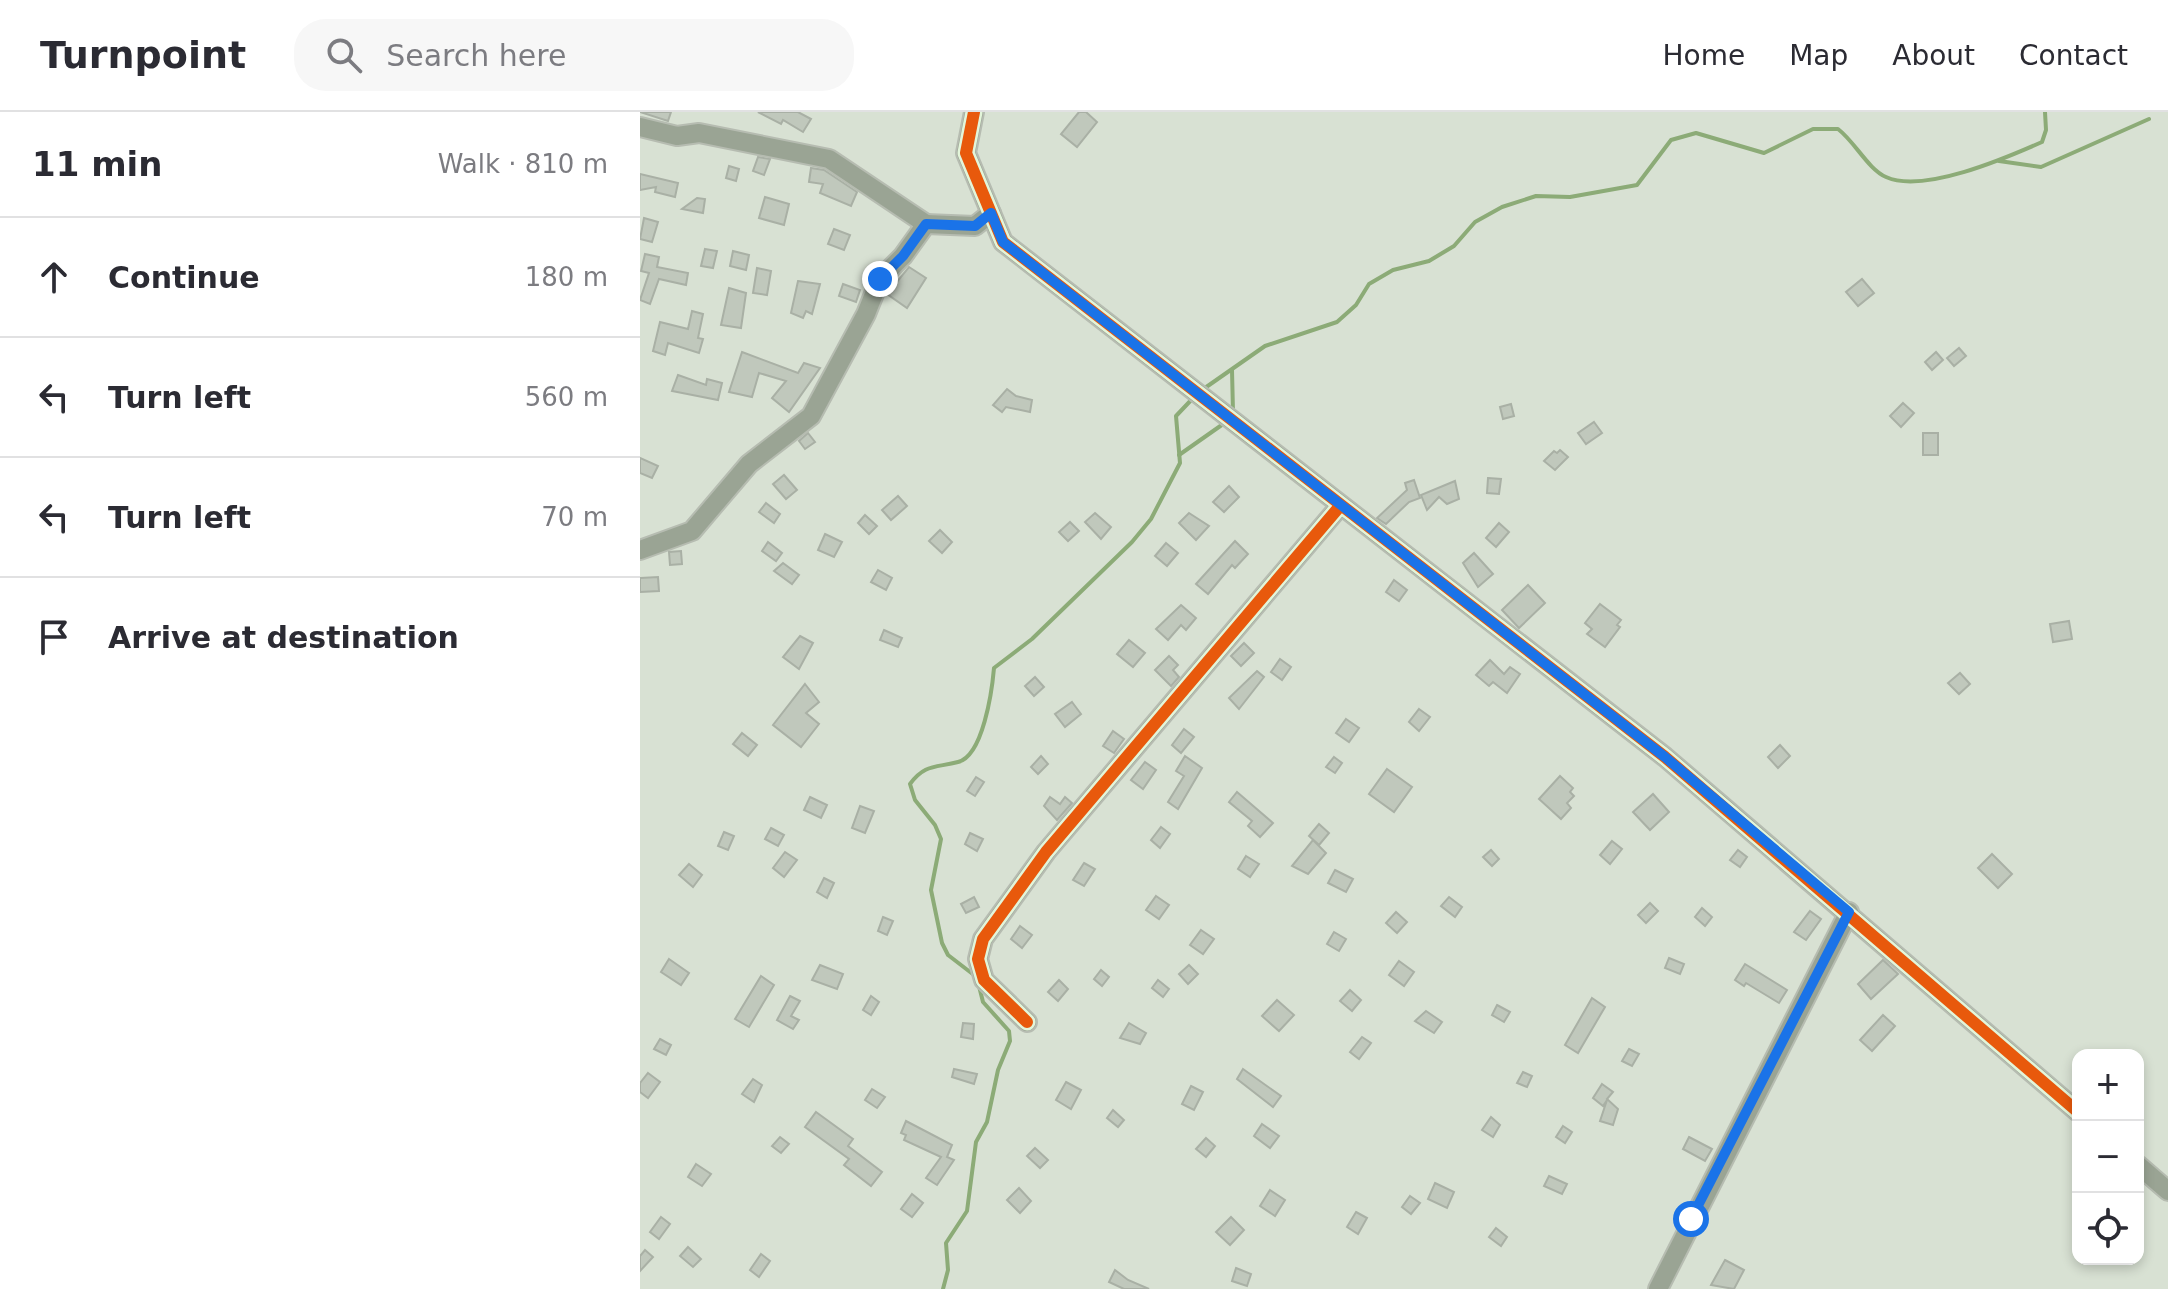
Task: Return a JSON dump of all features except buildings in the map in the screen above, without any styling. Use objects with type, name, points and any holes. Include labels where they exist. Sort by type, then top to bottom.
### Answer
[{"type":"street","points":[[974,112],[966,153],[1003,242],[1665,757],[2072,1107]]},
{"type":"street","points":[[640,127],[677,136],[699,133],[829,159],[926,224],[975,226],[991,213]]},
{"type":"street","points":[[640,550],[692,531],[749,464],[811,416],[866,314],[880,279],[903,256],[926,224]]},
{"type":"street","points":[[1027,1022],[984,980],[978,959],[983,939],[1039,860],[1340,506]]},
{"type":"street","points":[[1658,1289],[1849,912]]},
{"type":"street","points":[[2144,1170],[2168,1191]]},
{"type":"waterway","points":[[1202,390],[1265,346],[1337,322],[1356,305],[1369,284],[1393,270],[1429,261],[1454,246],[1475,222],[1502,207],[1536,196],[1570,197],[1637,185],[1671,140],[1696,133],[1764,153],[1813,129],[1838,129],[1879,173],[1902,181],[1921,181],[1964,172],[2042,142],[2046,130],[2045,112]]},
{"type":"waterway","points":[[1999,161],[2041,167],[2149,119]]},
{"type":"waterway","points":[[1232,370],[1233,412]]},
{"type":"waterway","points":[[974,975],[948,955],[942,943],[931,890],[941,839],[935,825],[915,800],[910,784],[926,770],[967,757],[985,721],[994,668],[1032,639],[1132,542],[1151,519],[1180,463],[1176,416],[1195,396]]},
{"type":"waterway","points":[[1179,455],[1226,422]]},
{"type":"waterway","points":[[943,1289],[948,1270],[946,1243],[967,1211],[976,1142],[987,1122],[998,1070],[1010,1041],[1009,1031],[983,1002],[979,986]]},
{"type":"cycle path","points":[[974,112],[966,153],[1003,242],[1665,757],[2072,1107]]},
{"type":"cycle path","points":[[1027,1022],[984,980],[978,959],[983,939],[1046,852],[1340,506]]},
{"type":"route","points":[[880,279],[903,256],[926,224],[962,228],[975,226],[991,213],[1003,242],[1665,757],[1849,912],[1691,1219]]}]
